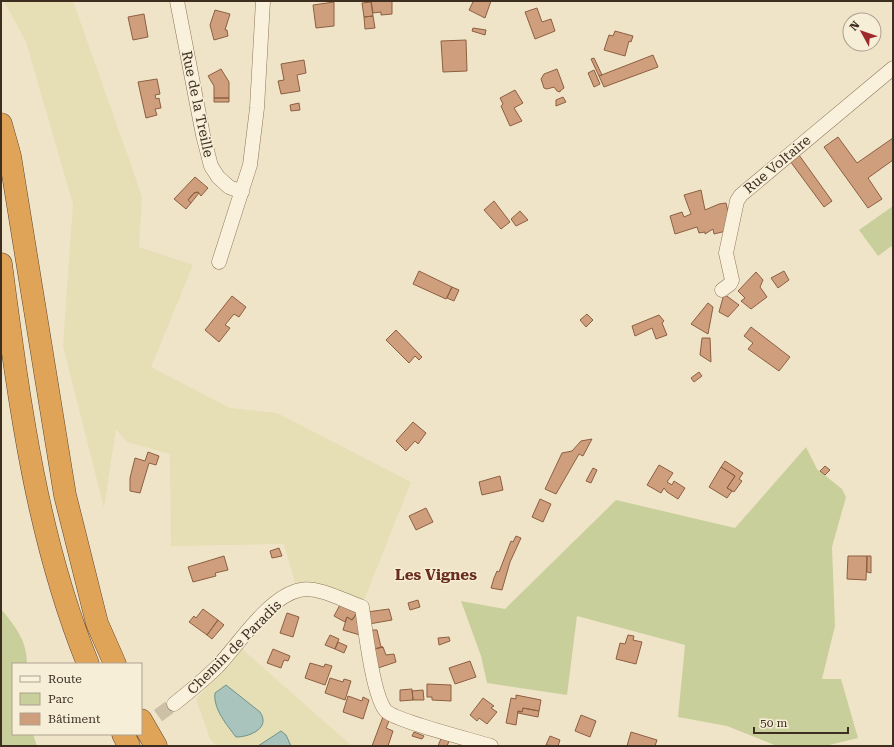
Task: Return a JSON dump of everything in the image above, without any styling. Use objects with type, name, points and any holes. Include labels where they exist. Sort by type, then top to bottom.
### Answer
[{"type":"highway","points":[[1,124],[10,156],[65,496],[97,623],[115,663]]},
{"type":"highway","points":[[1,264],[18,386],[37,498],[62,594],[88,663]]},
{"type":"highway","points":[[142,722],[156,746]]},
{"type":"highway","points":[[124,735],[129,746]]},
{"type":"street","name":"Rue de la Treille","points":[[177,1],[203,135],[211,166],[218,177],[229,187],[242,192]]},
{"type":"street","points":[[219,262],[250,165],[257,108],[262,1]]},
{"type":"street","name":"Rue Voltaire","points":[[722,290],[730,284],[732,280],[726,253],[737,201],[741,195],[893,68]]},
{"type":"street","name":"Chemin de Paradis","points":[[174,704],[218,666],[274,604],[288,594],[301,590],[319,592],[362,607],[379,698],[387,712],[410,721],[491,746]]},
{"type":"shaded area","points":[[4,1],[73,1],[142,196],[139,247],[193,265],[151,367],[230,408],[277,413],[411,482],[363,603],[318,584],[295,583],[284,544],[171,546],[170,454],[127,442],[116,429],[104,508],[63,346],[73,204],[26,42]]},
{"type":"shaded area","points":[[242,649],[352,746],[216,746],[210,739],[196,699]]},
{"type":"green space","points":[[893,206],[893,245],[878,256],[859,230]]},
{"type":"green space","points":[[806,447],[817,469],[842,489],[846,497],[832,547],[835,626],[822,679],[841,679],[858,738],[825,746],[777,746],[727,726],[678,717],[685,645],[577,616],[567,695],[487,683],[481,656],[461,601],[505,609],[616,500],[735,528]]},
{"type":"green space","points":[[1,609],[19,634],[25,648],[27,663],[12,663],[12,735],[33,735],[37,746],[1,746]]},
{"type":"water","points":[[226,685],[260,712],[263,718],[263,723],[261,727],[253,733],[242,737],[236,737],[218,711],[215,693]]},
{"type":"water","points":[[281,731],[286,735],[291,746],[258,746]]},
{"type":"building","points":[[371,1],[392,1],[392,14],[381,15],[381,12],[373,13]]},
{"type":"building","points":[[471,1],[491,1],[485,18],[469,10],[473,2]]},
{"type":"building","points":[[334,2],[334,26],[316,28],[313,5]]},
{"type":"building","points":[[371,2],[373,16],[364,17],[362,3]]},
{"type":"building","points":[[537,8],[542,22],[551,19],[555,31],[535,39],[525,12]]},
{"type":"building","points":[[215,10],[230,14],[225,30],[227,30],[228,36],[214,40],[210,25]]},
{"type":"building","points":[[144,14],[148,37],[133,40],[128,17]]},
{"type":"building","points":[[373,16],[375,28],[365,29],[364,17]]},
{"type":"building","points":[[473,28],[486,30],[485,35],[472,31]]},
{"type":"building","points":[[615,31],[633,36],[631,42],[629,41],[625,56],[604,50],[609,35],[613,36]]},
{"type":"building","points":[[466,40],[467,71],[443,72],[441,41]]},
{"type":"building","points":[[653,55],[658,67],[604,87],[599,76]]},
{"type":"building","points":[[594,58],[602,75],[599,76],[591,59]]},
{"type":"building","points":[[304,60],[306,73],[297,75],[300,91],[281,94],[278,81],[284,80],[281,64]]},
{"type":"building","points":[[221,69],[229,82],[229,98],[214,98],[214,86],[208,76]]},
{"type":"building","points":[[557,69],[564,88],[560,92],[554,87],[547,89],[544,88],[541,79],[544,74]]},
{"type":"building","points":[[594,70],[600,84],[594,87],[588,73]]},
{"type":"building","points":[[157,79],[160,94],[155,95],[156,99],[159,98],[161,108],[155,109],[157,115],[146,118],[138,82]]},
{"type":"building","points":[[515,90],[523,103],[514,108],[522,121],[510,126],[501,106],[503,104],[500,98]]},
{"type":"building","points":[[563,97],[566,102],[556,106],[556,100]]},
{"type":"building","points":[[214,98],[229,98],[229,102],[214,102]]},
{"type":"building","points":[[299,103],[300,110],[291,111],[290,105]]},
{"type":"building","points":[[838,137],[857,163],[893,138],[893,160],[868,178],[882,199],[868,208],[824,147]]},
{"type":"building","points":[[799,155],[832,201],[824,207],[790,161]]},
{"type":"building","points":[[195,177],[208,188],[201,196],[198,192],[194,193],[188,200],[191,203],[186,209],[174,199]]},
{"type":"building","points":[[701,190],[705,210],[719,204],[726,203],[729,216],[726,231],[714,234],[713,229],[705,234],[705,232],[699,233],[697,227],[675,234],[670,216],[682,212],[684,217],[691,214],[684,195]]},
{"type":"building","points":[[194,193],[199,193],[191,203],[188,200]]},
{"type":"building","points":[[494,201],[510,222],[501,229],[484,210]]},
{"type":"building","points":[[520,211],[528,220],[516,226],[511,219]]},
{"type":"building","points":[[419,271],[452,287],[446,299],[413,284]]},
{"type":"building","points":[[784,271],[789,280],[778,288],[771,278]]},
{"type":"building","points":[[756,272],[763,280],[760,287],[767,297],[751,309],[741,301],[745,298],[738,291]]},
{"type":"building","points":[[452,287],[459,290],[454,301],[447,298]]},
{"type":"building","points":[[724,294],[739,305],[728,317],[719,312]]},
{"type":"building","points":[[232,296],[246,307],[239,317],[234,314],[225,325],[230,328],[219,342],[205,330]]},
{"type":"building","points":[[708,303],[713,307],[708,334],[691,324]]},
{"type":"building","points":[[587,314],[593,320],[586,327],[580,320]]},
{"type":"building","points":[[659,315],[664,321],[662,323],[667,335],[656,339],[652,328],[635,336],[632,326]]},
{"type":"building","points":[[751,327],[790,357],[779,371],[748,349],[753,343],[744,336]]},
{"type":"building","points":[[396,330],[422,357],[419,360],[415,356],[409,363],[386,340]]},
{"type":"building","points":[[702,338],[710,338],[711,362],[700,355]]},
{"type":"building","points":[[699,372],[702,376],[694,382],[691,378]]},
{"type":"building","points":[[413,422],[426,433],[418,444],[415,441],[406,451],[396,441]]},
{"type":"building","points":[[592,439],[583,456],[579,454],[556,494],[545,489],[562,453],[572,451],[581,441]]},
{"type":"building","points":[[148,452],[159,456],[156,465],[149,463],[140,493],[130,491],[130,478],[135,458],[145,461]]},
{"type":"building","points":[[725,461],[743,473],[739,479],[742,481],[734,492],[727,488],[735,476],[721,467]]},
{"type":"building","points":[[659,465],[673,473],[667,482],[672,485],[674,481],[685,488],[678,499],[667,492],[664,488],[661,493],[647,485]]},
{"type":"building","points":[[825,466],[830,470],[825,475],[820,471]]},
{"type":"building","points":[[721,467],[735,476],[727,488],[732,491],[727,498],[709,487]]},
{"type":"building","points":[[593,468],[597,470],[591,483],[586,481]]},
{"type":"building","points":[[500,476],[503,490],[482,495],[479,482]]},
{"type":"building","points":[[540,499],[551,504],[543,522],[532,517]]},
{"type":"building","points":[[426,508],[433,522],[416,530],[409,516]]},
{"type":"building","points":[[516,536],[521,538],[510,562],[502,590],[491,588],[511,541],[513,542]]},
{"type":"building","points":[[279,548],[282,556],[272,558],[270,551]]},
{"type":"building","points":[[224,556],[228,570],[215,573],[216,576],[193,582],[188,567]]},
{"type":"building","points":[[848,556],[867,556],[866,580],[847,579]]},
{"type":"building","points":[[867,556],[871,556],[871,573],[867,572]]},
{"type":"building","points":[[418,600],[420,607],[410,610],[408,603]]},
{"type":"building","points":[[341,603],[357,613],[352,620],[347,617],[345,622],[334,616]]},
{"type":"building","points":[[203,609],[218,620],[207,635],[189,622],[194,616],[196,618]]},
{"type":"building","points":[[389,609],[392,620],[369,624],[367,612]]},
{"type":"building","points":[[287,613],[299,617],[293,637],[280,633]]},
{"type":"building","points":[[357,613],[360,635],[343,630],[347,617],[352,620]]},
{"type":"building","points":[[218,620],[224,625],[212,639],[207,635]]},
{"type":"building","points":[[370,630],[377,630],[381,647],[383,647],[374,649]]},
{"type":"building","points":[[330,635],[339,639],[335,649],[325,645]]},
{"type":"building","points":[[628,635],[634,636],[633,640],[642,642],[636,664],[616,659],[620,643],[625,644]]},
{"type":"building","points":[[449,637],[450,641],[439,645],[438,638]]},
{"type":"building","points":[[338,642],[347,646],[344,653],[335,649]]},
{"type":"building","points":[[383,647],[386,655],[394,654],[396,662],[378,668],[374,649]]},
{"type":"building","points":[[273,649],[290,656],[288,661],[284,660],[281,668],[267,663]]},
{"type":"building","points":[[470,661],[476,677],[455,684],[449,668]]},
{"type":"building","points":[[310,663],[324,667],[325,664],[332,666],[325,685],[305,678]]},
{"type":"building","points":[[330,678],[343,682],[344,679],[351,681],[345,700],[325,693]]},
{"type":"building","points":[[427,684],[451,685],[451,701],[432,700],[432,697],[427,697]]},
{"type":"building","points":[[412,689],[413,700],[400,701],[400,690]]},
{"type":"building","points":[[423,690],[424,700],[413,700],[412,691]]},
{"type":"building","points":[[516,695],[541,700],[539,711],[523,708],[522,712],[518,711],[516,725],[506,723],[511,698],[516,699]]},
{"type":"building","points":[[348,696],[362,701],[363,697],[369,700],[363,719],[343,712]]},
{"type":"building","points":[[483,698],[494,706],[491,708],[497,712],[487,724],[479,718],[477,721],[470,715]]},
{"type":"building","points":[[523,708],[539,711],[538,717],[518,713],[518,711],[522,712]]},
{"type":"building","points":[[384,714],[390,719],[386,728],[393,731],[388,746],[372,746]]},
{"type":"building","points":[[581,715],[596,721],[590,737],[575,731]]},
{"type":"building","points":[[414,732],[424,736],[422,739],[412,736]]},
{"type":"building","points":[[631,732],[657,740],[655,746],[627,746]]},
{"type":"building","points":[[442,736],[450,739],[447,746],[438,746]]},
{"type":"building","points":[[550,736],[560,740],[558,746],[546,745]]},
{"type":"tunnel","points":[[142,727],[174,704]]},
{"type":"district","name":"Les Vignes","points":[[436,575]]}]
